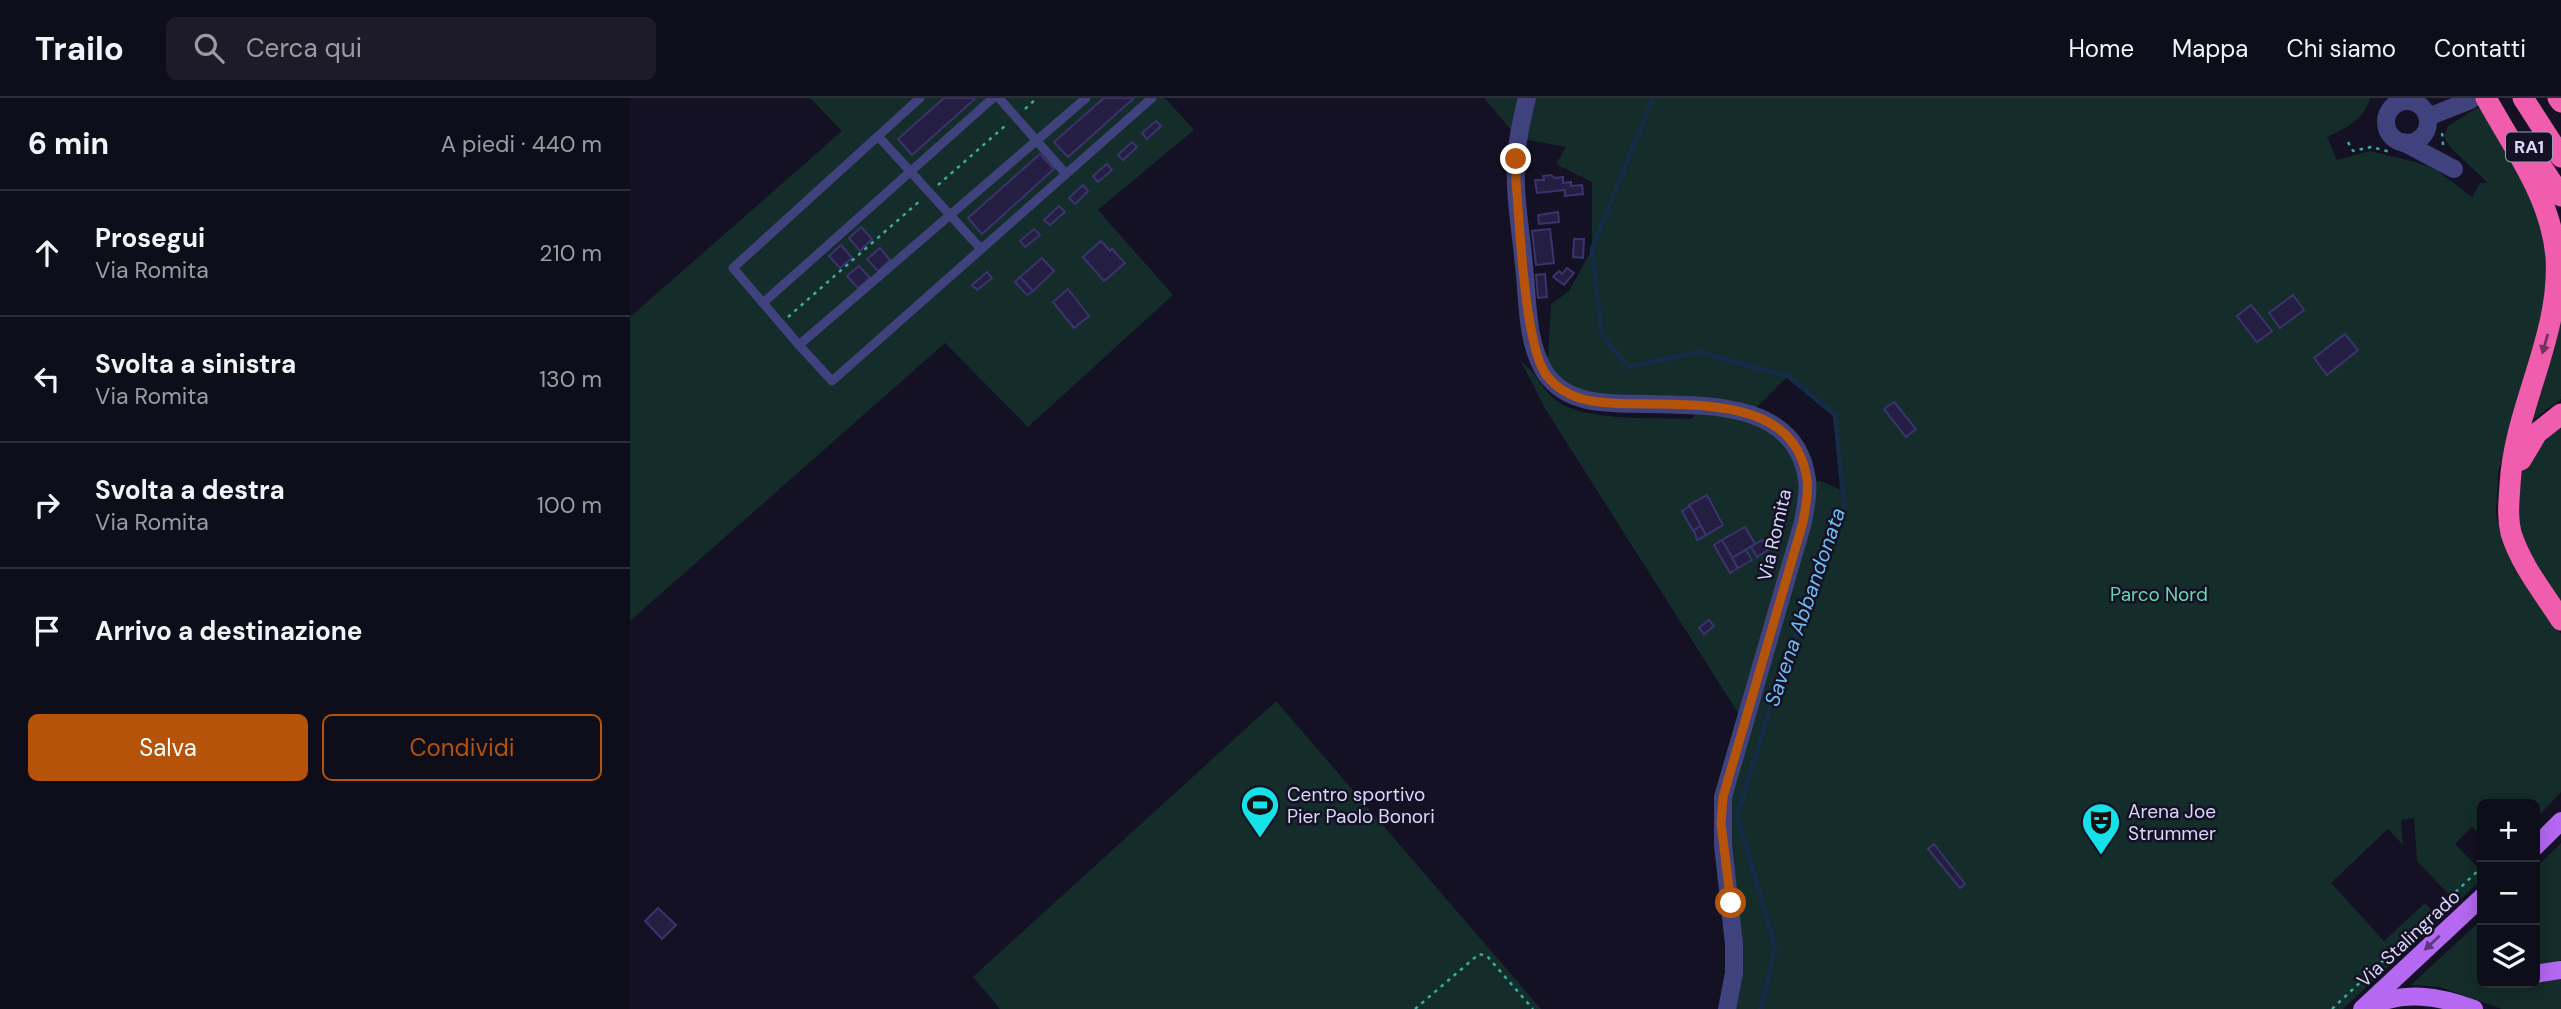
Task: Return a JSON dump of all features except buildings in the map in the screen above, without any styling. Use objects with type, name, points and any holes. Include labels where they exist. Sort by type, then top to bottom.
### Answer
[{"type":"highway","name":"RA1","points":[[2496,98],[2561,196]]},
{"type":"highway","points":[[2523,98],[2561,157]]},
{"type":"highway","points":[[2479,99],[2528,168],[2542,198],[2556,254],[2557,298],[2510,469],[2508,518],[2515,544],[2561,620]]},
{"type":"highway","points":[[2510,484],[2537,433],[2561,414]]},
{"type":"main road","points":[[2540,842],[2561,821]]},
{"type":"main road","name":"Via Stalingrado","points":[[2364,1009],[2477,902]]},
{"type":"main road","points":[[2540,973],[2561,970]]},
{"type":"main road","points":[[2364,1009],[2383,1001],[2421,996],[2444,998],[2474,1009]]},
{"type":"street","name":"Via Romita","points":[[1527,98],[1518,138],[1516,182],[1531,334],[1538,360],[1546,375],[1567,392],[1598,403],[1675,404],[1751,413],[1780,428],[1789,437],[1798,451],[1808,481],[1803,522],[1723,797],[1721,824],[1734,944],[1734,973],[1727,1009]]},
{"type":"street","points":[[2403,142],[2419,139],[2428,123],[2479,99]]},
{"type":"street","points":[[2410,100],[2420,104],[2428,123],[2436,149],[2454,169],[2393,138],[2388,130],[2386,117],[2389,104],[2410,100]]},
{"type":"lane","points":[[920,98],[733,268],[832,381],[1152,98]]},
{"type":"lane","points":[[763,303],[993,98]]},
{"type":"lane","points":[[999,98],[1066,174]]},
{"type":"lane","points":[[799,345],[1086,98]]},
{"type":"lane","points":[[878,136],[981,249]]},
{"type":"path","points":[[781,324],[1037,98]]},
{"type":"path","points":[[2444,147],[2442,132],[2449,123]]},
{"type":"path","points":[[2332,1009],[2477,872]]},
{"type":"path","points":[[1415,1009],[1479,954],[1488,956],[1533,1009]]},
{"type":"green space","points":[[810,98],[1165,98],[1194,130],[1098,210],[1173,295],[1028,427],[945,343],[630,621],[630,317],[842,131]]},
{"type":"green space","name":"Parco Nord","points":[[1484,98],[2370,98],[2359,118],[2327,137],[2337,160],[2370,151],[2415,162],[2435,169],[2472,197],[2480,183],[2488,183],[2451,148],[2444,137],[2448,126],[2480,106],[2513,157],[2542,222],[2550,287],[2498,473],[2496,513],[2499,529],[2512,561],[2561,634],[2561,792],[2540,815],[2540,799],[2477,799],[2477,832],[2472,827],[2455,844],[2477,867],[2477,884],[2457,903],[2417,861],[2414,818],[2401,820],[2403,845],[2388,829],[2331,883],[2384,941],[2425,903],[2440,918],[2343,1009],[1727,1009],[1723,845],[1740,716],[1546,410],[1521,361],[1557,401],[1585,412],[1622,417],[1691,419],[1703,407],[1598,403],[1547,375],[1551,304],[1569,291],[1592,249],[1592,182],[1556,164],[1566,147],[1518,138]],"holes":[[[1788,376],[1835,416],[1841,490],[1821,481],[1808,481],[1767,421],[1751,413]]]},
{"type":"green space","points":[[2561,314],[2561,399],[2534,419],[2531,417]]},
{"type":"green space","points":[[2561,422],[2561,605],[2529,555],[2518,522],[2520,478],[2528,459]]},
{"type":"green space","name":"Centro sportivo Pier Paolo Bonori","points":[[1276,701],[1541,1009],[1000,1009],[973,977]]},
{"type":"green space","points":[[2561,843],[2561,960],[2540,964],[2540,925],[2540,864]]},
{"type":"green space","points":[[2477,924],[2477,988],[2540,988],[2540,982],[2561,979],[2561,1009],[2502,1009],[2440,987],[2411,985]]},
{"type":"waterway","name":"Savena Abbandonata","points":[[1653,98],[1592,249],[1602,335],[1628,367],[1698,352],[1788,376],[1835,415],[1844,506],[1775,692],[1737,816],[1775,947],[1761,1009]]},
{"type":"place","name":"Centro sportivo Pier Paolo Bonori","points":[[1260,839]]},
{"type":"place","name":"Arena Joe Strummer","points":[[2101,856]]},
{"type":"route","points":[[1516,159],[1531,334],[1538,360],[1546,375],[1567,392],[1598,403],[1675,404],[1751,413],[1780,428],[1789,437],[1804,466],[1808,481],[1803,522],[1723,797],[1721,824],[1731,903]]}]
